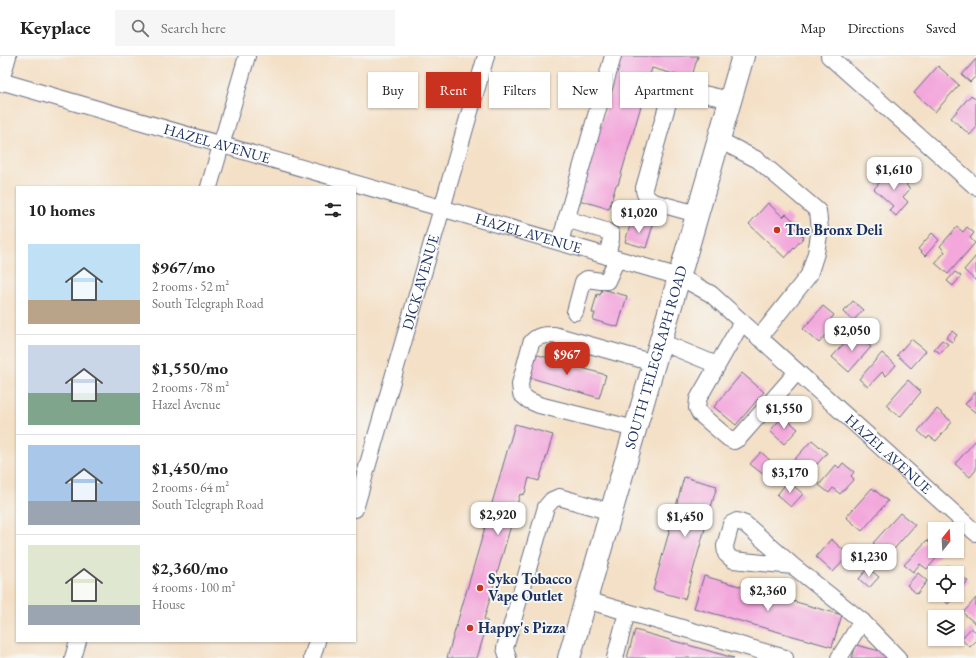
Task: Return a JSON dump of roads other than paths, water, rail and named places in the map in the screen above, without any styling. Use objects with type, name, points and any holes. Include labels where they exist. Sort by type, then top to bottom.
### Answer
[{"type":"highway","name":"SOUTH TELEGRAPH ROAD","points":[[569,658],[743,56]]},
{"type":"street","points":[[0,82],[8,56]]},
{"type":"street","points":[[209,186],[247,56]]},
{"type":"street","name":"DICK AVENUE","points":[[356,506],[486,56]]},
{"type":"street","points":[[560,242],[613,56]]},
{"type":"street","points":[[830,56],[976,187]]},
{"type":"street","name":"HAZEL AVENUE","points":[[0,82],[680,277],[711,294],[976,533]]},
{"type":"street","points":[[697,214],[653,202],[644,194],[644,188],[671,92],[674,89],[682,89],[730,100]]},
{"type":"street","points":[[719,140],[758,160],[818,211],[820,229],[816,253],[809,274],[759,338]]},
{"type":"street","points":[[566,219],[606,231],[611,234],[612,257],[607,281],[587,279],[583,282],[575,312]]},
{"type":"street","points":[[742,322],[698,399],[697,408],[700,414],[728,438],[734,441],[739,438],[797,372]]},
{"type":"street","points":[[636,429],[539,405],[528,400],[521,394],[520,384],[531,343],[535,338],[542,335],[554,335],[654,363]]},
{"type":"street","points":[[661,342],[717,365]]},
{"type":"street","points":[[508,658],[505,648],[546,507],[552,500],[559,497],[612,512]]},
{"type":"street","points":[[793,566],[862,621],[898,658]]},
{"type":"street","points":[[586,600],[785,658]]},
{"type":"street","points":[[615,658],[627,612]]},
{"type":"street","points":[[839,658],[862,621]]},
{"type":"street","points":[[73,658],[78,642]]},
{"type":"street","points":[[312,658],[317,642]]},
{"type":"place","name":"The Bronx Deli","points":[[777,230]]},
{"type":"place","name":"Syko Tobacco Vape Outlet","points":[[480,588]]},
{"type":"place","name":"Happy's Pizza","points":[[470,628]]}]
